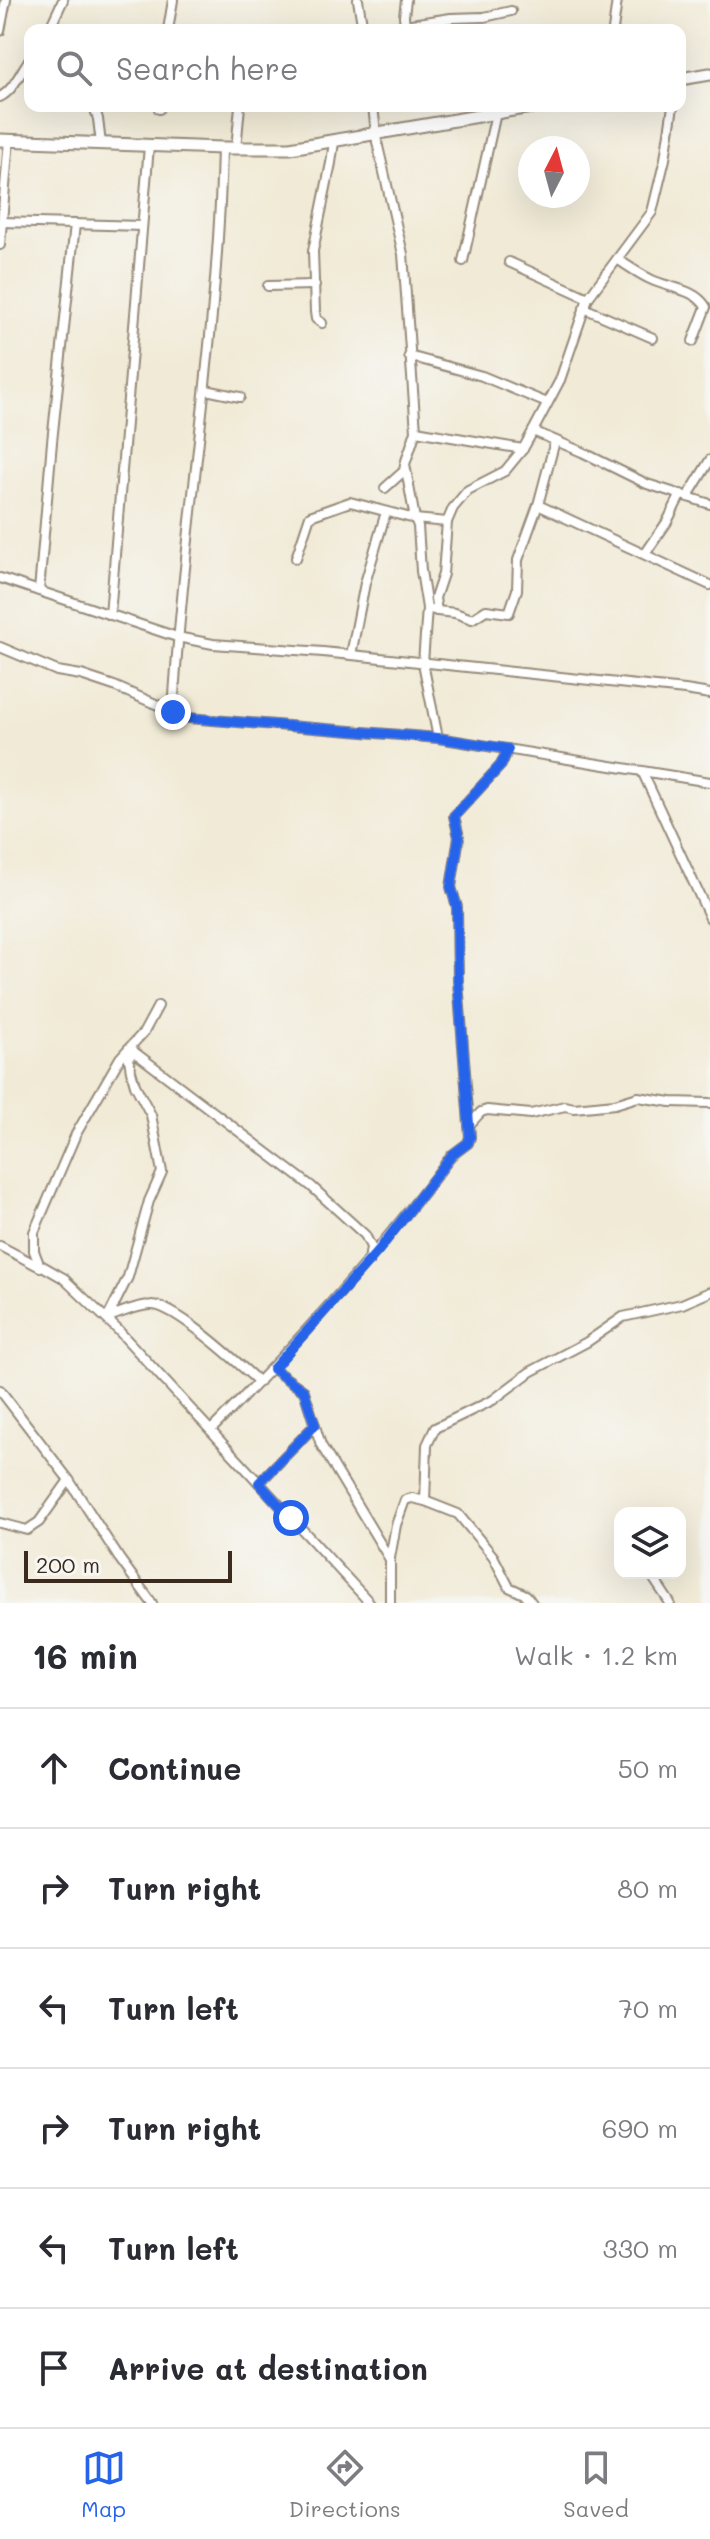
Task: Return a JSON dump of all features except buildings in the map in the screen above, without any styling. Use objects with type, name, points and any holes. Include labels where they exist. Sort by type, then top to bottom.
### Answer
[{"type":"street","points":[[0,31],[6,0]]},
{"type":"street","points":[[52,24],[63,0]]},
{"type":"street","points":[[169,24],[173,0]]},
{"type":"street","points":[[358,0],[362,24]]},
{"type":"street","points":[[405,24],[406,0]]},
{"type":"street","points":[[614,24],[617,0]]},
{"type":"street","points":[[412,24],[484,17],[511,11]]},
{"type":"street","points":[[0,97],[15,84],[24,66]]},
{"type":"street","points":[[686,78],[710,74]]},
{"type":"street","points":[[96,112],[101,144]]},
{"type":"street","points":[[236,149],[239,112]]},
{"type":"street","points":[[374,112],[403,254],[416,431],[404,471],[385,488]]},
{"type":"street","points":[[0,245],[4,140],[236,149],[290,148],[502,112]]},
{"type":"street","points":[[437,611],[435,598],[443,574],[447,522],[456,502],[463,494],[501,475],[523,449],[533,431],[570,357],[588,298],[652,212],[672,112]]},
{"type":"street","points":[[463,261],[496,113]]},
{"type":"street","points":[[322,323],[316,319],[315,312],[313,251],[334,142]]},
{"type":"street","points":[[110,615],[149,146]]},
{"type":"street","points":[[173,712],[177,637],[217,271],[222,148]]},
{"type":"street","points":[[2,222],[142,226]]},
{"type":"street","points":[[39,591],[75,224]]},
{"type":"street","points":[[617,259],[652,280],[674,286],[702,301],[706,307],[693,341]]},
{"type":"street","points":[[509,262],[588,298]]},
{"type":"street","points":[[268,286],[315,285]]},
{"type":"street","points":[[584,308],[653,338]]},
{"type":"street","points":[[409,356],[482,376],[547,403]]},
{"type":"street","points":[[206,390],[240,397]]},
{"type":"street","points":[[416,431],[523,449]]},
{"type":"street","points":[[533,431],[647,484],[710,504]]},
{"type":"street","points":[[427,608],[472,619],[486,610],[509,613],[517,590],[518,560],[538,505],[555,441]]},
{"type":"street","points":[[645,554],[710,460]]},
{"type":"street","points":[[405,464],[418,526],[427,608],[423,663],[438,738]]},
{"type":"street","points":[[296,558],[306,521],[314,514],[350,502],[415,519],[447,522]]},
{"type":"street","points":[[538,505],[710,585]]},
{"type":"street","points":[[351,655],[365,583],[386,512]]},
{"type":"street","points":[[0,578],[177,637],[213,644],[351,655],[710,694]]},
{"type":"street","points":[[0,647],[57,671],[114,686],[188,718],[438,738],[710,782]]},
{"type":"street","points":[[211,1430],[273,1369],[368,1262],[452,1155],[468,1143],[458,981],[457,907],[451,887],[459,837],[454,816],[501,765],[508,749]]},
{"type":"street","points":[[642,771],[710,918]]},
{"type":"street","points":[[158,1006],[144,1032],[120,1058],[76,1134],[34,1232],[34,1251],[39,1264],[65,1279],[117,1329],[370,1603]]},
{"type":"street","points":[[131,1049],[322,1196],[365,1235],[371,1247],[368,1262]]},
{"type":"street","points":[[108,1317],[128,1277],[149,1201],[162,1172],[151,1115],[131,1071],[131,1049]]},
{"type":"street","points":[[469,1125],[487,1110],[531,1114],[565,1106],[615,1104],[638,1097],[710,1103]]},
{"type":"street","points":[[0,1246],[65,1279]]},
{"type":"street","points":[[425,1501],[427,1445],[435,1428],[493,1400],[530,1372],[587,1342],[623,1317],[682,1304],[710,1292]]},
{"type":"street","points":[[108,1317],[149,1305],[163,1307],[208,1337],[259,1382]]},
{"type":"street","points":[[108,1317],[117,1329]]},
{"type":"street","points":[[273,1369],[304,1391],[328,1458],[339,1470],[390,1558]]},
{"type":"street","points":[[0,1390],[69,1480],[152,1603]]},
{"type":"street","points":[[259,1483],[315,1425]]},
{"type":"street","points":[[0,1523],[27,1530],[39,1522],[69,1480]]},
{"type":"street","points":[[390,1603],[390,1558],[396,1525],[405,1500],[412,1498],[458,1514],[493,1556],[509,1587],[526,1595],[532,1603]]},
{"type":"street","points":[[654,1579],[670,1603]]},
{"type":"route","points":[[173,712],[188,718],[438,738],[508,749],[501,765],[454,816],[459,837],[451,887],[457,907],[458,981],[470,1137],[468,1143],[452,1155],[379,1250],[273,1369],[304,1391],[315,1425],[259,1483],[291,1518]]}]
